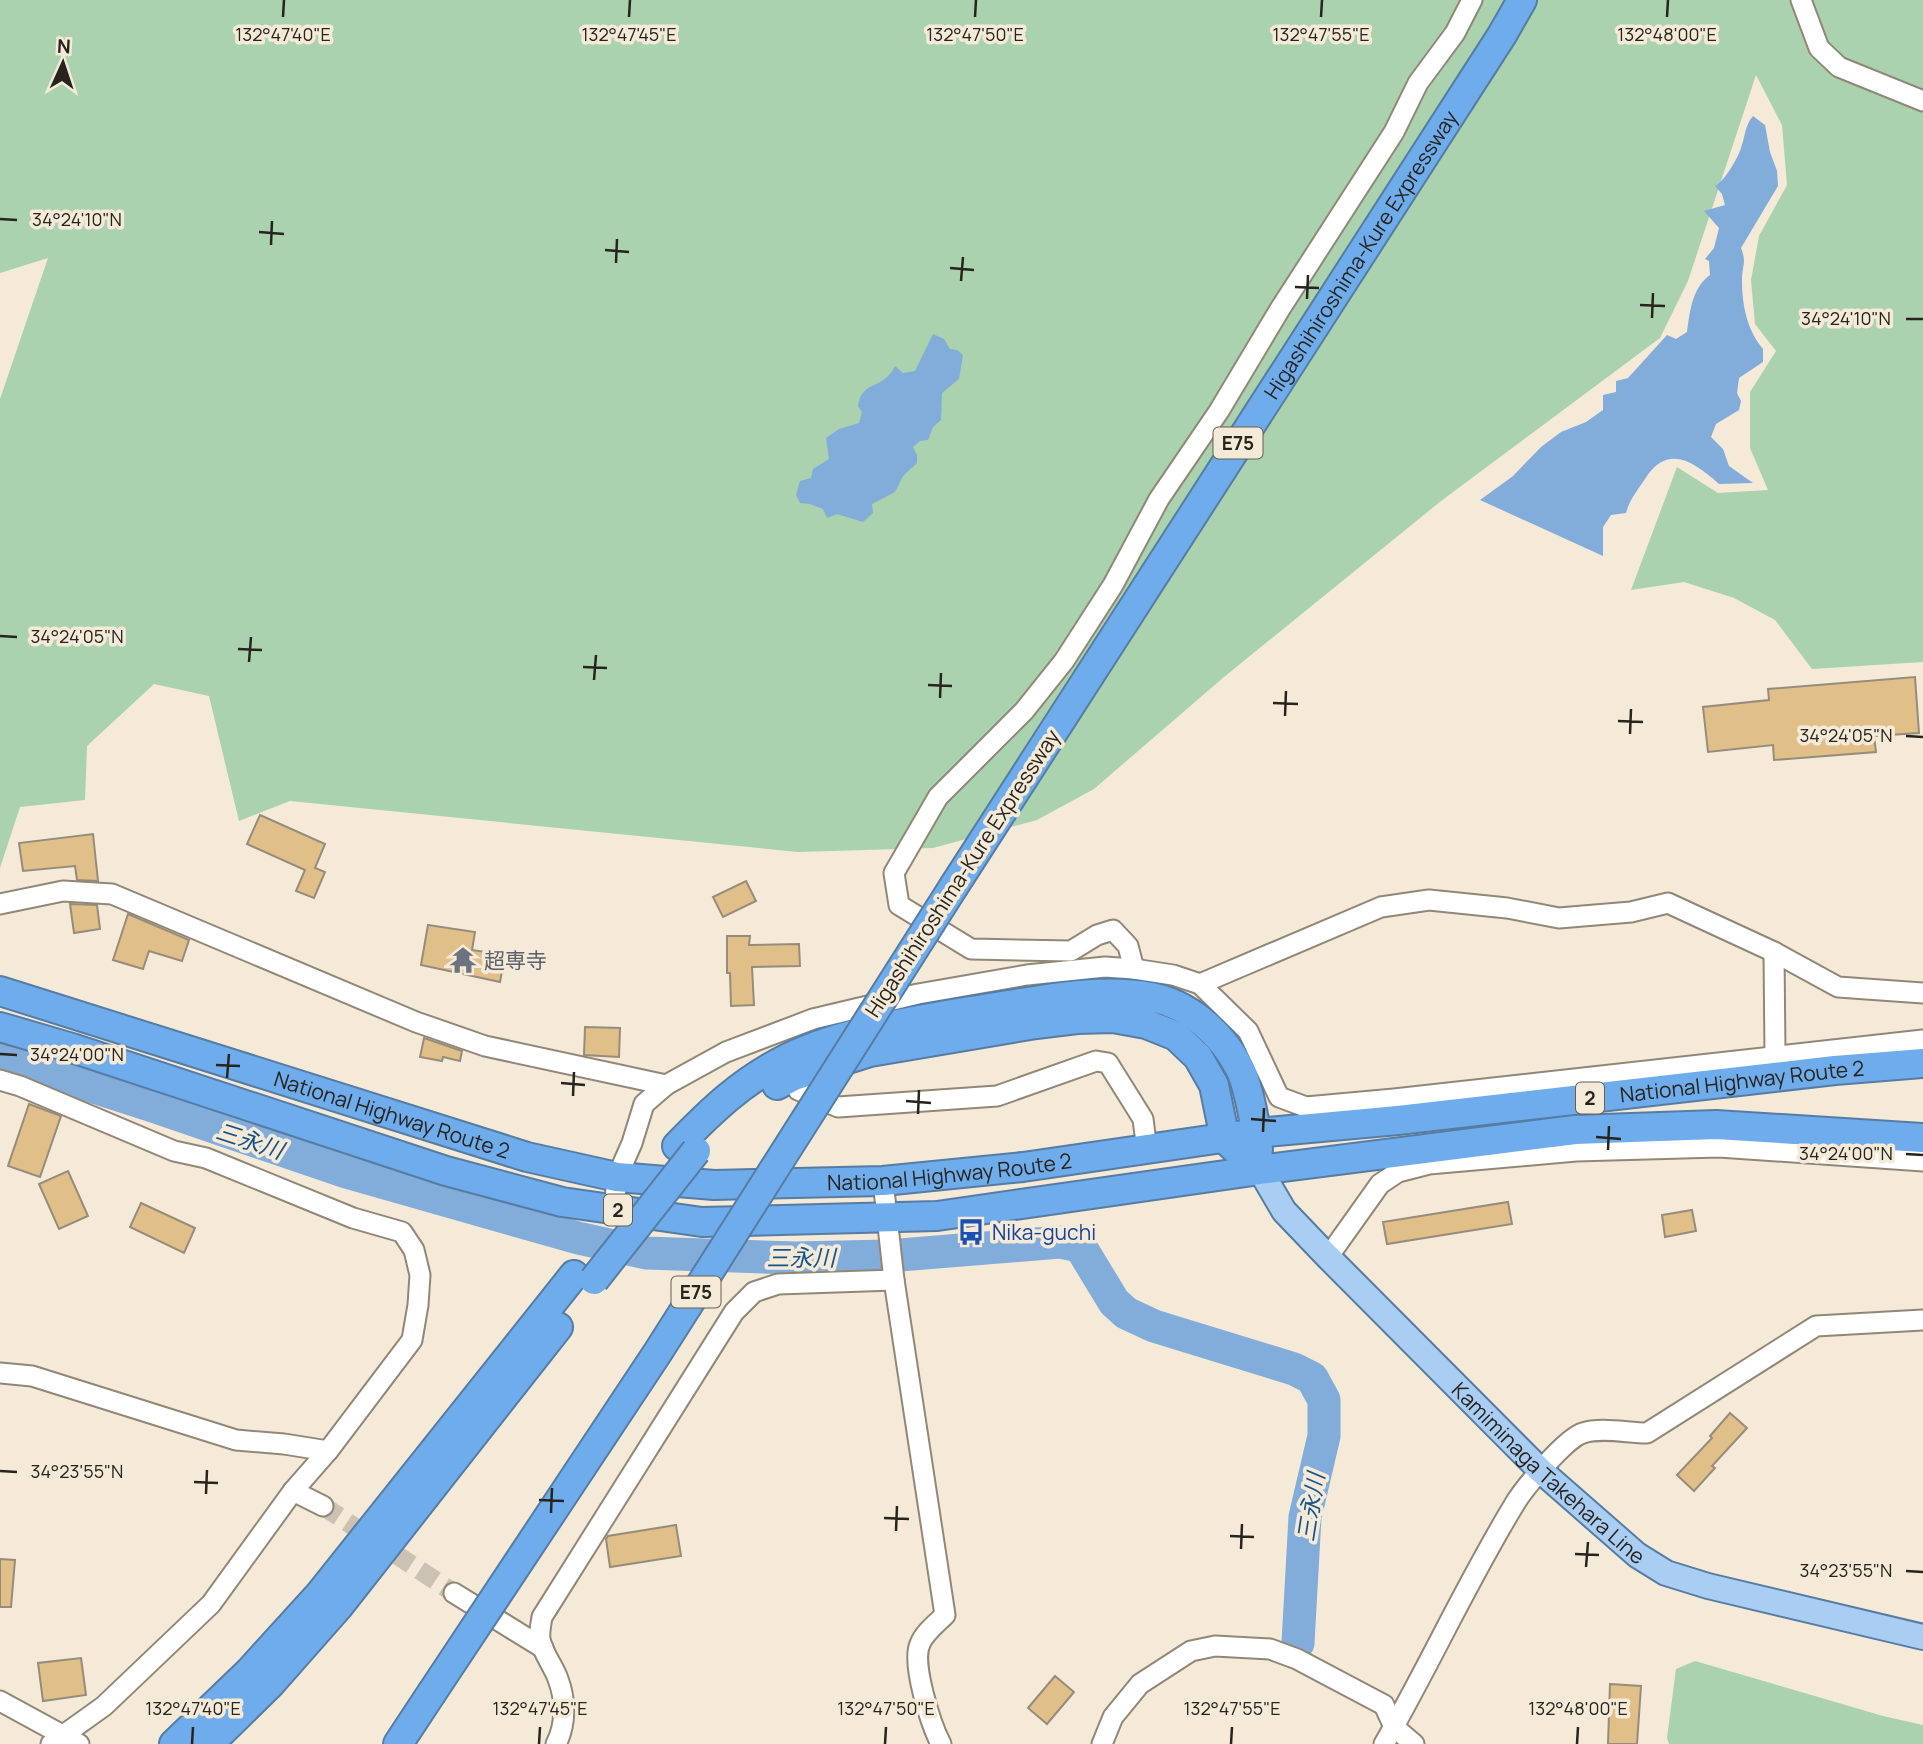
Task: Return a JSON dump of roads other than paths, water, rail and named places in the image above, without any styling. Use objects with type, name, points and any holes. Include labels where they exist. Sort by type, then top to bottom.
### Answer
[{"type":"highway","name":"Higashihiroshima-Kure Expressway","points":[[400,1744],[658,1352],[954,886],[1502,36],[1522,0]]},
{"type":"highway","name":"National Highway Route 2","points":[[0,991],[469,1141],[527,1157],[617,1177],[714,1185],[883,1181],[1023,1167],[1225,1139],[1396,1110],[1923,1063]]},
{"type":"highway","points":[[174,1744],[250,1671],[320,1594],[584,1278],[687,1149],[709,1112],[744,1083],[789,1058],[835,1039],[956,1013],[1077,995],[1153,997],[1184,1009],[1208,1026],[1241,1070],[1257,1133],[1260,1170]]},
{"type":"highway","points":[[687,1149],[753,1099],[794,1076],[870,1052],[1077,1019],[1113,1018],[1146,1024],[1176,1036],[1198,1057],[1214,1085],[1225,1139],[1260,1170]]},
{"type":"highway","name":"National Highway Route 2","points":[[0,1027],[72,1048],[446,1171],[562,1202],[702,1222],[937,1216],[1260,1170],[1575,1130],[1753,1127],[1923,1138]]},
{"type":"highway","points":[[209,1744],[271,1683],[338,1607],[584,1278]]},
{"type":"main road","name":"Kamiminaga Takehara Line","points":[[1260,1170],[1284,1211],[1328,1257],[1541,1471],[1637,1555],[1666,1573],[1708,1586],[1923,1637]]},
{"type":"street","points":[[1134,969],[1128,946],[1113,930],[1097,935],[1070,951],[971,949],[900,905],[894,873],[938,797],[1024,711],[1064,661],[1113,585],[1159,499],[1219,411],[1394,132],[1418,83],[1455,33],[1472,0]]},
{"type":"street","points":[[1801,0],[1819,48],[1839,67],[1923,102]]},
{"type":"street","points":[[0,904],[63,891],[112,894],[416,1021],[485,1046],[666,1085]]},
{"type":"street","points":[[1200,984],[1381,907],[1429,900],[1507,908],[1559,918],[1631,912],[1668,903],[1774,952],[1838,987],[1923,993]]},
{"type":"street","points":[[1774,952],[1775,1055]]},
{"type":"street","points":[[614,1210],[617,1177],[632,1143],[644,1104],[666,1085],[737,1048],[813,1019],[918,994],[1027,975],[1105,967],[1173,975],[1200,984],[1248,1031],[1279,1097],[1306,1107],[1396,1110],[1775,1055],[1923,1040]]},
{"type":"street","points":[[737,1048],[758,1063]]},
{"type":"street","points":[[798,1090],[838,1107],[997,1096],[1096,1061],[1108,1063],[1143,1119],[1147,1150]]},
{"type":"street","points":[[0,1080],[174,1151],[206,1158],[353,1218],[402,1231],[414,1250],[420,1275],[412,1340],[328,1451],[293,1491],[211,1604],[64,1741],[0,1702]]},
{"type":"street","points":[[1328,1257],[1380,1184],[1398,1172],[1429,1164],[1576,1151],[1719,1147],[1923,1161]]},
{"type":"street","points":[[883,1181],[894,1280],[945,1615],[920,1642],[917,1658],[934,1731],[941,1744]]},
{"type":"street","points":[[556,1744],[562,1732],[564,1703],[559,1680],[542,1648],[542,1617],[734,1312],[754,1292],[778,1284],[894,1280]]},
{"type":"street","points":[[1384,1744],[1515,1502],[1562,1448],[1582,1433],[1647,1433],[1816,1326],[1923,1320]]},
{"type":"street","points":[[0,1373],[32,1376],[236,1440],[328,1451]]},
{"type":"street","points":[[293,1491],[323,1506]]},
{"type":"street","points":[[454,1593],[542,1648]]},
{"type":"street","points":[[1102,1744],[1113,1717],[1140,1685],[1191,1651],[1215,1646],[1270,1649],[1297,1659],[1384,1705],[1394,1727],[1414,1744]]},
{"type":"water","points":[[1753,116],[1765,125],[1777,171],[1778,186],[1741,248],[1744,261],[1744,308],[1753,334],[1763,349],[1763,362],[1739,378],[1739,410],[1716,424],[1711,437],[1723,449],[1729,466],[1753,483],[1719,484],[1691,463],[1672,459],[1663,462],[1645,479],[1626,513],[1611,515],[1603,527],[1603,556],[1480,500],[1513,476],[1541,447],[1561,432],[1586,422],[1603,410],[1603,395],[1616,392],[1616,381],[1628,378],[1667,335],[1676,339],[1687,332],[1696,293],[1710,275],[1709,261],[1705,259],[1714,248],[1719,228],[1704,211],[1725,205],[1722,194],[1715,186],[1734,163]]},
{"type":"water","points":[[933,334],[944,339],[950,349],[963,355],[959,379],[942,393],[941,420],[933,427],[928,440],[920,441],[913,447],[917,463],[903,476],[895,492],[872,504],[873,513],[863,522],[837,514],[827,518],[823,509],[800,503],[796,495],[800,481],[811,478],[813,469],[829,459],[826,438],[839,429],[859,423],[862,412],[858,406],[860,398],[868,388],[885,379],[895,366],[903,373],[915,371]]},
{"type":"waterway","name":"三永川","points":[[0,1057],[346,1172],[578,1238],[646,1253],[795,1258],[888,1256],[1060,1242],[1080,1246],[1114,1302],[1126,1313],[1154,1326],[1294,1369],[1312,1378],[1324,1400],[1324,1436],[1305,1517],[1298,1643]]},
{"type":"tunnel","points":[[323,1506],[454,1593]]},
{"type":"place","name":"超専寺","points":[[463,960]]},
{"type":"place","name":"Nika-guchi","points":[[971,1232]]}]
